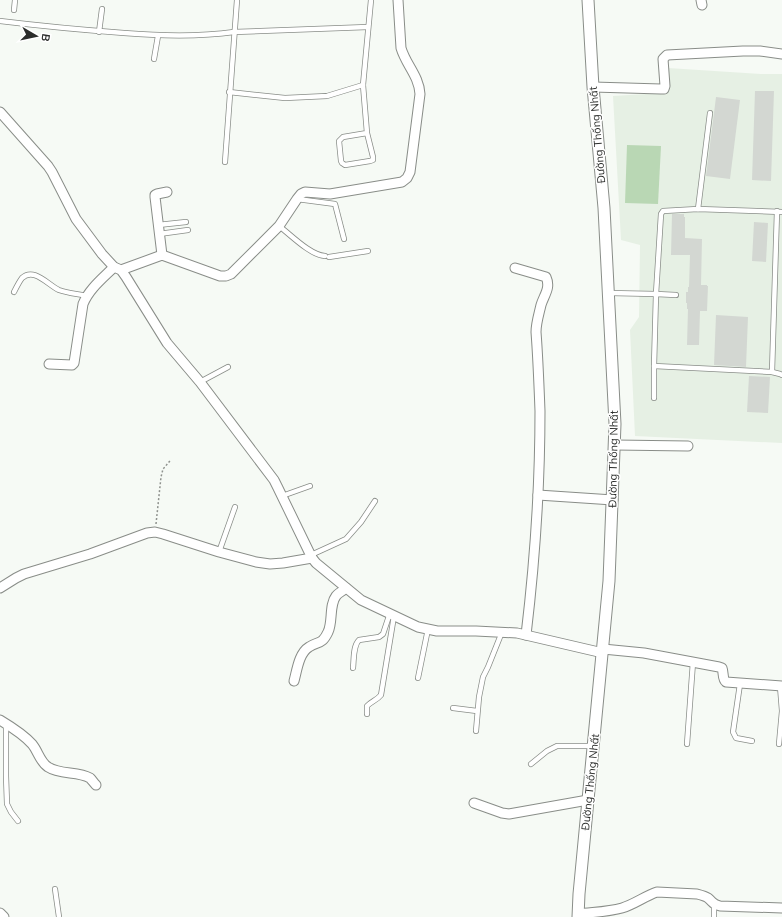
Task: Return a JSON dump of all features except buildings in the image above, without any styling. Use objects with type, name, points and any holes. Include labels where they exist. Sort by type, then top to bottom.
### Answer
[{"type":"street","points":[[48,364],[72,365],[74,363],[83,304],[87,296],[118,269],[162,256],[220,276],[226,276],[231,274],[279,226],[301,194],[305,192],[330,194],[402,182],[407,178],[410,172],[420,94],[417,79],[403,56],[400,48],[398,0]]},
{"type":"street","name":"Đường Thống Nhất","points":[[578,916],[609,581],[615,424],[604,208],[593,87],[588,0]]},
{"type":"street","points":[[593,87],[662,90],[665,86],[663,60],[667,55],[743,51],[760,51],[782,54]]},
{"type":"street","points":[[0,112],[48,166],[76,220],[102,254],[126,277],[167,343],[200,382],[274,480],[316,563],[361,600],[418,626],[437,631],[502,632],[526,635],[603,651],[644,653],[721,667],[726,682],[781,686]]},
{"type":"street","points":[[162,256],[155,195],[167,192]]},
{"type":"street","points":[[515,268],[546,277],[548,281],[548,287],[541,305],[536,326],[540,410],[538,494],[531,591],[526,635]]},
{"type":"street","points":[[614,445],[688,446]]},
{"type":"street","points":[[538,494],[613,500]]},
{"type":"street","points":[[0,588],[24,574],[155,532],[256,562],[270,564],[283,563],[312,557]]},
{"type":"street","points":[[294,681],[299,658],[308,647],[324,640],[330,626],[334,600],[336,596],[346,588]]},
{"type":"street","points":[[3,722],[32,745],[45,764],[49,767],[54,770],[84,776],[96,785]]},
{"type":"street","points":[[474,803],[509,814],[588,800]]},
{"type":"street","points":[[578,916],[623,908],[657,892],[697,894],[708,898],[714,904],[720,906],[782,908]]},
{"type":"street","points":[[0,913],[4,917]]},
{"type":"lane","points":[[14,10],[15,0]]},
{"type":"lane","points":[[225,162],[237,0]]},
{"type":"lane","points":[[367,133],[341,138],[339,141],[342,163],[345,165],[373,160],[367,133],[363,85],[371,0]]},
{"type":"lane","points":[[99,32],[102,9]]},
{"type":"lane","points":[[0,21],[99,32],[158,36],[368,27]]},
{"type":"lane","points":[[154,59],[158,36]]},
{"type":"lane","points":[[229,92],[292,98],[327,96],[363,85]]},
{"type":"lane","points":[[698,209],[710,113]]},
{"type":"lane","points":[[297,199],[335,204],[344,239]]},
{"type":"lane","points":[[654,398],[656,294],[661,214],[663,211],[698,209],[780,212],[772,372]]},
{"type":"lane","points":[[159,230],[186,222]]},
{"type":"lane","points":[[279,226],[316,254],[327,257],[368,251]]},
{"type":"lane","points":[[159,230],[188,230]]},
{"type":"lane","points":[[14,292],[22,278],[33,274],[58,290],[87,296]]},
{"type":"lane","points":[[609,293],[676,295]]},
{"type":"lane","points":[[654,366],[772,372],[782,375]]},
{"type":"lane","points":[[200,382],[228,367]]},
{"type":"lane","points":[[282,496],[310,486]]},
{"type":"lane","points":[[312,557],[346,539],[362,522],[375,501]]},
{"type":"lane","points":[[219,552],[235,507]]},
{"type":"lane","points":[[354,668],[356,642],[359,640],[379,637],[383,634],[392,614]]},
{"type":"lane","points":[[366,714],[367,706],[372,701],[378,699],[381,695],[392,614]]},
{"type":"lane","points":[[418,678],[428,629]]},
{"type":"lane","points":[[476,731],[477,711],[483,677],[502,632]]},
{"type":"lane","points":[[687,744],[693,662]]},
{"type":"lane","points":[[740,684],[733,732],[736,738],[752,741]]},
{"type":"lane","points":[[779,744],[782,711],[781,686]]},
{"type":"lane","points":[[453,708],[477,711]]},
{"type":"lane","points":[[3,722],[7,804],[18,821]]},
{"type":"lane","points":[[531,764],[547,751],[557,746],[594,746]]},
{"type":"lane","points":[[55,889],[59,917]]},
{"type":"lane","points":[[714,904],[714,917]]},
{"type":"path","points":[[155,532],[161,477],[163,469],[170,461]]},
{"type":"shaded area","points":[[668,68],[782,74],[782,443],[635,436],[630,330],[639,317],[640,245],[621,240],[613,96],[662,93]]},
{"type":"green space","points":[[627,145],[661,146],[658,204],[625,203]]}]
